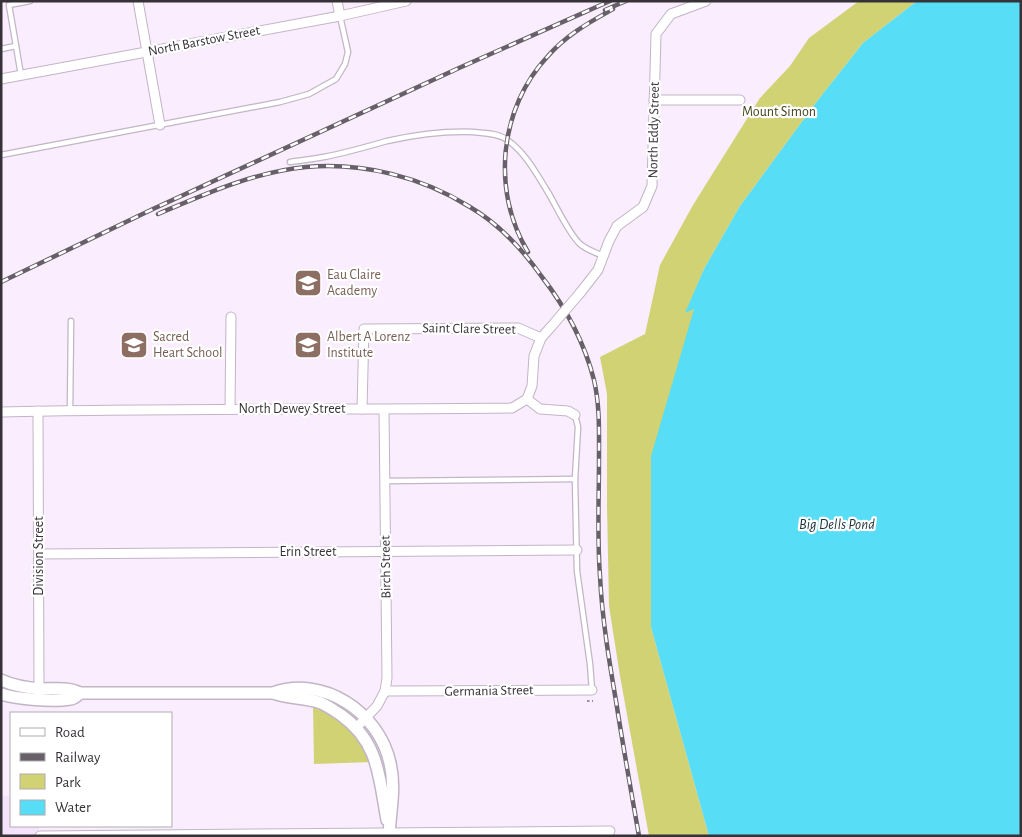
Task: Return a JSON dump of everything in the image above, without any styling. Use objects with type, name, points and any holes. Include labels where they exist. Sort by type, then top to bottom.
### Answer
[{"type":"main road","points":[[1,680],[39,694]]},
{"type":"main road","points":[[273,693],[282,689],[294,688],[319,690],[345,701],[366,718],[380,738],[390,763],[393,793],[389,835]]},
{"type":"main road","points":[[1,700],[72,689],[80,693],[273,693],[312,700],[334,710],[350,721],[370,747],[377,766],[389,835]]},
{"type":"main road","points":[[1,694],[20,698]]},
{"type":"street","points":[[138,1],[160,125]]},
{"type":"street","points":[[337,1],[340,16]]},
{"type":"street","name":"North Barstow Street","points":[[1,79],[340,16],[406,1]]},
{"type":"street","name":"North Eddy Street","points":[[541,338],[598,270],[617,226],[643,207],[652,186],[656,34],[671,14],[706,1]]},
{"type":"street","points":[[654,100],[740,100]]},
{"type":"street","points":[[230,409],[231,317]]},
{"type":"street","name":"Saint Clare Street","points":[[362,409],[364,329],[518,328],[541,338]]},
{"type":"street","points":[[541,338],[534,356],[532,386],[527,398],[540,409],[568,411],[575,415]]},
{"type":"street","name":"North Dewey Street","points":[[1,412],[512,408],[527,398]]},
{"type":"street","name":"Birch Street","points":[[356,728],[377,706],[385,692],[387,678],[384,410]]},
{"type":"street","name":"Division Street","points":[[38,411],[39,694]]},
{"type":"street","name":"Erin Street","points":[[39,554],[578,550]]},
{"type":"street","name":"Germania Street","points":[[385,692],[592,690]]},
{"type":"street","points":[[40,836],[611,833]]},
{"type":"lane","points":[[21,76],[10,5],[30,1]]},
{"type":"lane","points":[[1,155],[280,102],[309,94],[336,79],[345,64],[348,52],[340,16]]},
{"type":"lane","points":[[1,49],[16,46]]},
{"type":"lane","points":[[290,162],[323,157],[421,135],[468,132],[500,136],[507,139],[521,152],[534,168],[578,242],[588,250],[603,256]]},
{"type":"lane","points":[[70,411],[71,321]]},
{"type":"lane","points":[[575,415],[578,427],[575,479],[579,588],[592,690]]},
{"type":"lane","points":[[385,481],[575,479]]},
{"type":"path","points":[[588,701],[593,701]]},
{"type":"shaded area","points":[[1,796],[10,796],[10,827],[39,827],[39,836],[1,836]]},
{"type":"green space","name":"Mount Simon","points":[[859,1],[917,1],[863,43],[818,100],[740,206],[704,269],[686,312],[694,308],[651,627],[709,836],[649,836],[609,606],[607,394],[600,357],[645,334],[660,265],[693,205],[760,98],[790,66],[809,38]]},
{"type":"green space","points":[[313,705],[322,708],[354,732],[372,762],[314,764]]},
{"type":"water","name":"Big Dells Pond","points":[[917,1],[1021,1],[1021,836],[709,836],[651,627],[651,456],[694,309],[685,313],[704,269],[740,206],[818,100],[863,43]]},
{"type":"railway","points":[[1,282],[153,209],[459,68],[610,1]]},
{"type":"railway","points":[[605,10],[626,1]]},
{"type":"railway","points":[[528,252],[516,228],[509,203],[505,177],[510,125],[519,100],[532,77],[555,48],[579,30],[613,9]]},
{"type":"railway","points":[[158,214],[230,185],[268,174],[306,167],[349,167],[391,174],[432,187],[452,196],[491,221],[519,247],[535,267],[559,301],[579,338],[590,366],[596,390],[599,430],[599,547],[602,607],[639,836]]},
{"type":"place","name":"Eau Claire Academy","points":[[308,283]]},
{"type":"place","name":"Sacred Heart School","points":[[134,345]]},
{"type":"place","name":"Albert A Lorenz Institute","points":[[308,345]]}]
